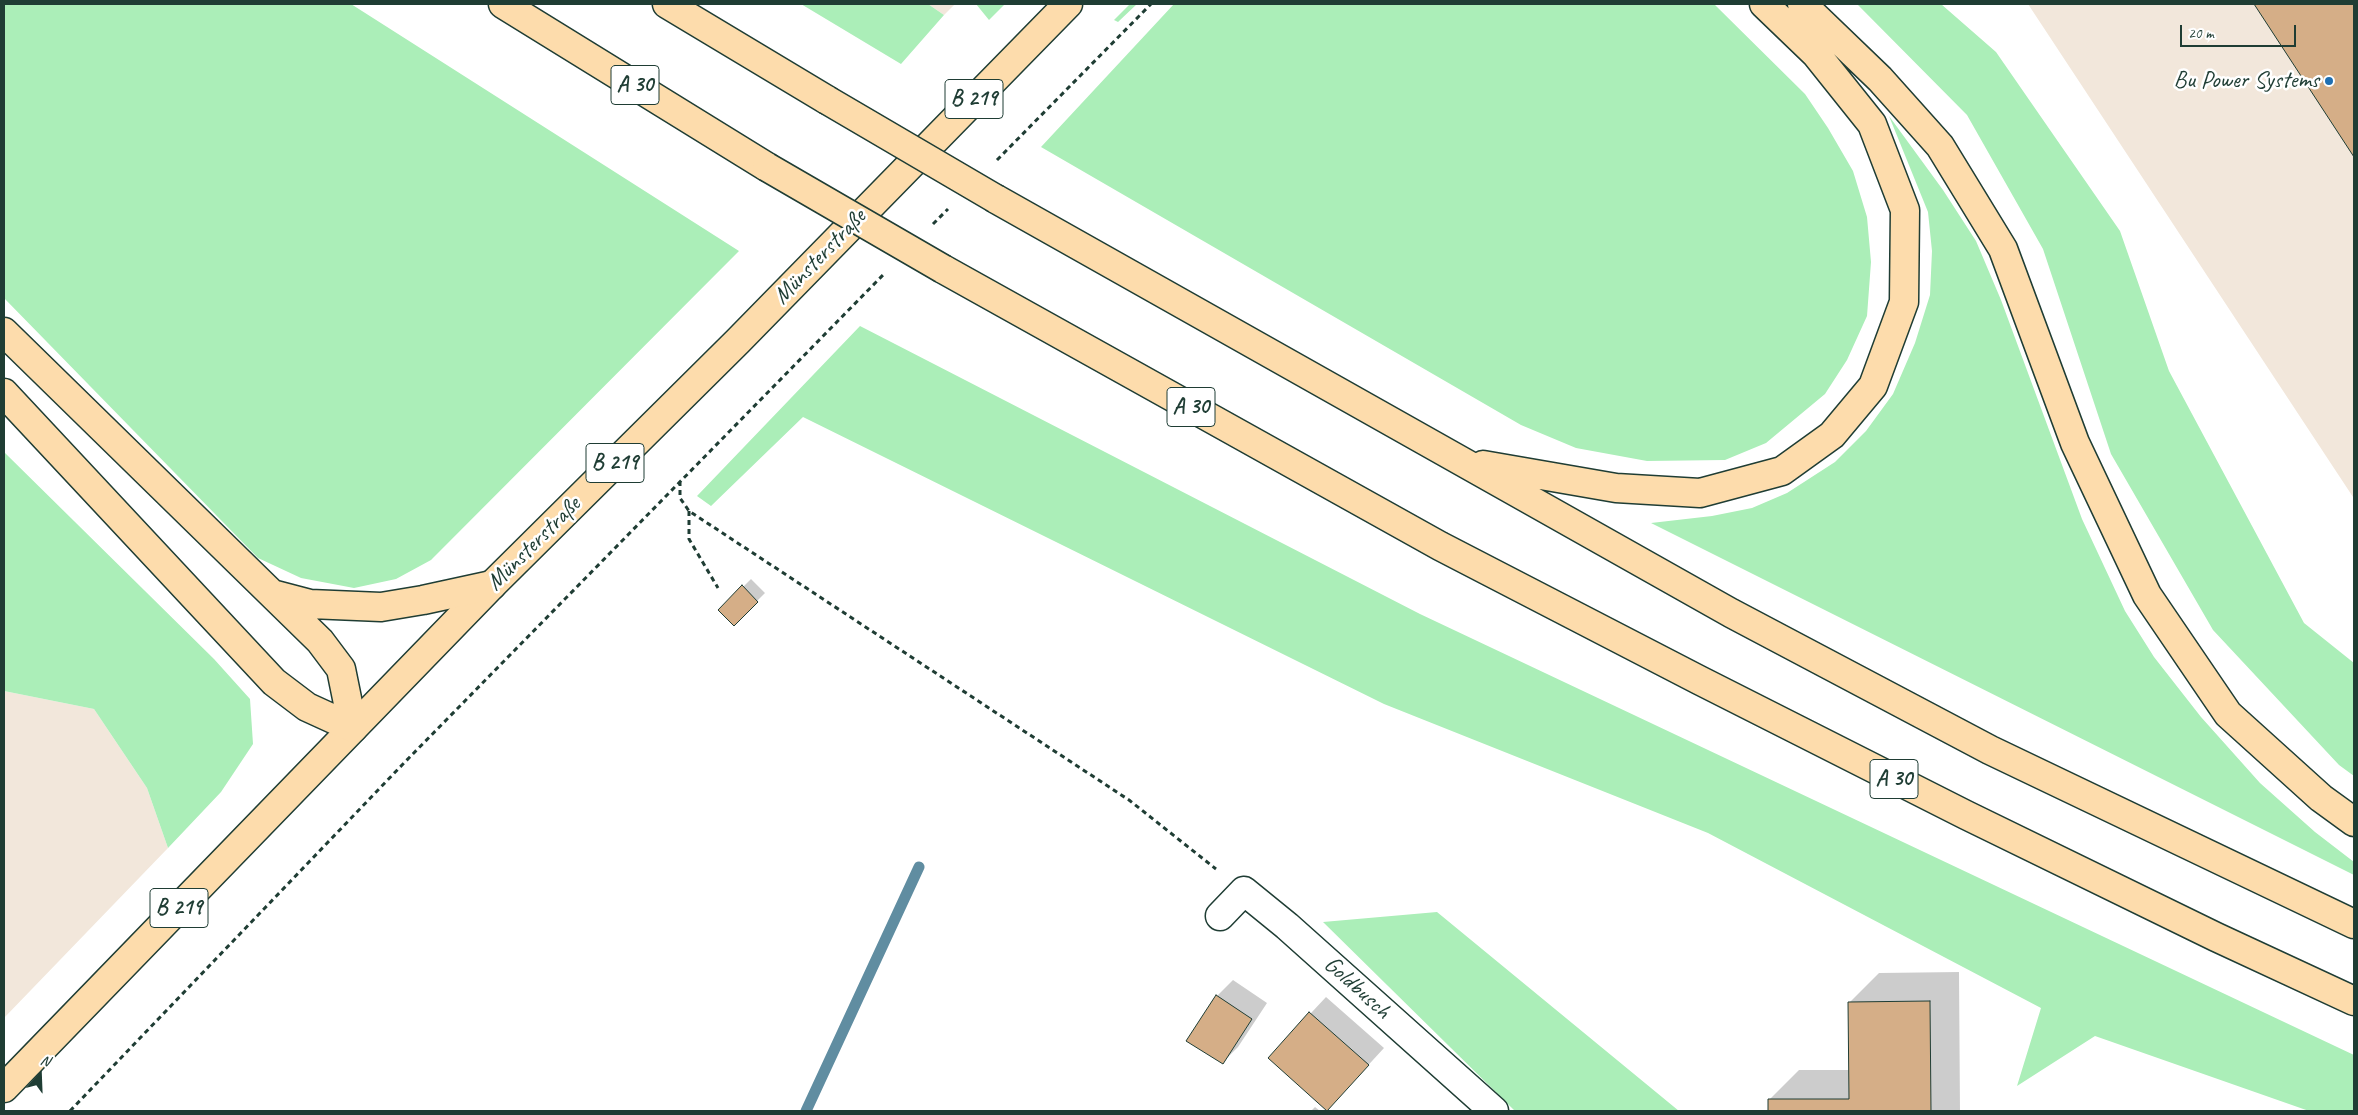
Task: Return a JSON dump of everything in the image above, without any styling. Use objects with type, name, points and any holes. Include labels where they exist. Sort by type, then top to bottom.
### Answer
[{"type":"main road","name":"A 30","points":[[503,4],[767,167],[943,269],[1448,550],[1966,815],[2216,937],[2354,1001]]},
{"type":"main road","points":[[666,4],[996,199],[1731,613],[1990,750],[2354,924]]},
{"type":"main road","name":"Münsterstraße","points":[[4,1088],[492,585],[738,341],[1068,4]]},
{"type":"main road","points":[[1461,461],[1616,488],[1700,494],[1782,471],[1832,435],[1873,386],[1904,302],[1905,210],[1872,124],[1816,54],[1764,4]]},
{"type":"main road","points":[[1802,4],[1880,79],[1940,146],[2002,249],[2075,443],[2147,595],[2228,714],[2321,798],[2354,822]]},
{"type":"main road","points":[[4,332],[320,641],[341,669],[353,728]]},
{"type":"main road","points":[[4,393],[274,682],[307,707],[353,728]]},
{"type":"main road","points":[[268,592],[310,604],[382,607],[492,585]]},
{"type":"street","points":[[1220,916],[1244,891]]},
{"type":"street","name":"Goldbusch","points":[[1244,891],[1309,945],[1494,1111]]},
{"type":"path","points":[[990,167],[1151,4]]},
{"type":"path","points":[[926,231],[955,202]]},
{"type":"path","points":[[70,1111],[396,771],[680,479],[884,274]]},
{"type":"path","points":[[680,479],[680,498],[689,511],[1129,800],[1244,891]]},
{"type":"path","points":[[689,511],[689,539],[718,588]]},
{"type":"shaded area","points":[[928,4],[955,4],[944,15]]},
{"type":"shaded area","points":[[2028,4],[2354,4],[2354,498],[2353,497]]},
{"type":"shaded area","points":[[4,691],[94,709],[147,788],[168,848],[4,1018]]},
{"type":"green space","points":[[4,4],[351,4],[739,251],[431,560],[396,579],[354,588],[301,578],[258,558],[4,298]]},
{"type":"green space","points":[[801,4],[928,4],[944,15],[901,64]]},
{"type":"green space","points":[[976,4],[1005,4],[989,20]]},
{"type":"green space","points":[[1130,4],[1137,4],[1118,22],[1114,20]]},
{"type":"green space","points":[[1174,4],[1714,4],[1805,94],[1828,128],[1853,171],[1867,217],[1871,262],[1867,316],[1847,360],[1825,394],[1766,443],[1725,460],[1647,461],[1576,448],[1521,425],[1041,147]]},
{"type":"green space","points":[[1857,4],[1941,4],[1996,52],[2120,231],[2169,371],[2304,623],[2354,663],[2354,776],[2339,765],[2213,630],[2111,454],[2043,249],[1967,115]]},
{"type":"green space","points":[[1889,116],[1943,190],[1976,241],[2001,300],[2082,519],[2125,611],[2154,657],[2201,717],[2260,783],[2315,832],[2354,862],[2354,875],[1651,523],[1712,516],[1752,508],[1787,493],[1835,462],[1866,431],[1893,394],[1915,343],[1930,295],[1932,251],[1928,212]]},
{"type":"green space","points":[[860,326],[1420,614],[2354,1055],[2354,1111],[2309,1111],[2095,1036],[2017,1086],[2041,1008],[1708,833],[1384,704],[803,417],[711,506],[697,496]]},
{"type":"green space","points":[[4,452],[214,659],[250,699],[253,744],[221,792],[168,848],[147,788],[94,709],[4,691]]},
{"type":"green space","points":[[1437,912],[1679,1111],[1515,1111],[1323,922]]},
{"type":"building","name":"Bu Power Systems","points":[[2254,4],[2354,4],[2354,157]]},
{"type":"building","points":[[742,585],[758,602],[734,626],[718,610]]},
{"type":"building","points":[[1216,995],[1252,1019],[1223,1064],[1186,1041]]},
{"type":"building","points":[[1930,1001],[1931,1111],[1768,1111],[1768,1099],[1849,1099],[1848,1002]]},
{"type":"building","points":[[1309,1012],[1369,1065],[1327,1111],[1268,1058]]},
{"type":"waterway","points":[[806,1111],[919,867]]},
{"type":"place","name":"Bu Power Systems","points":[[2329,81]]}]
